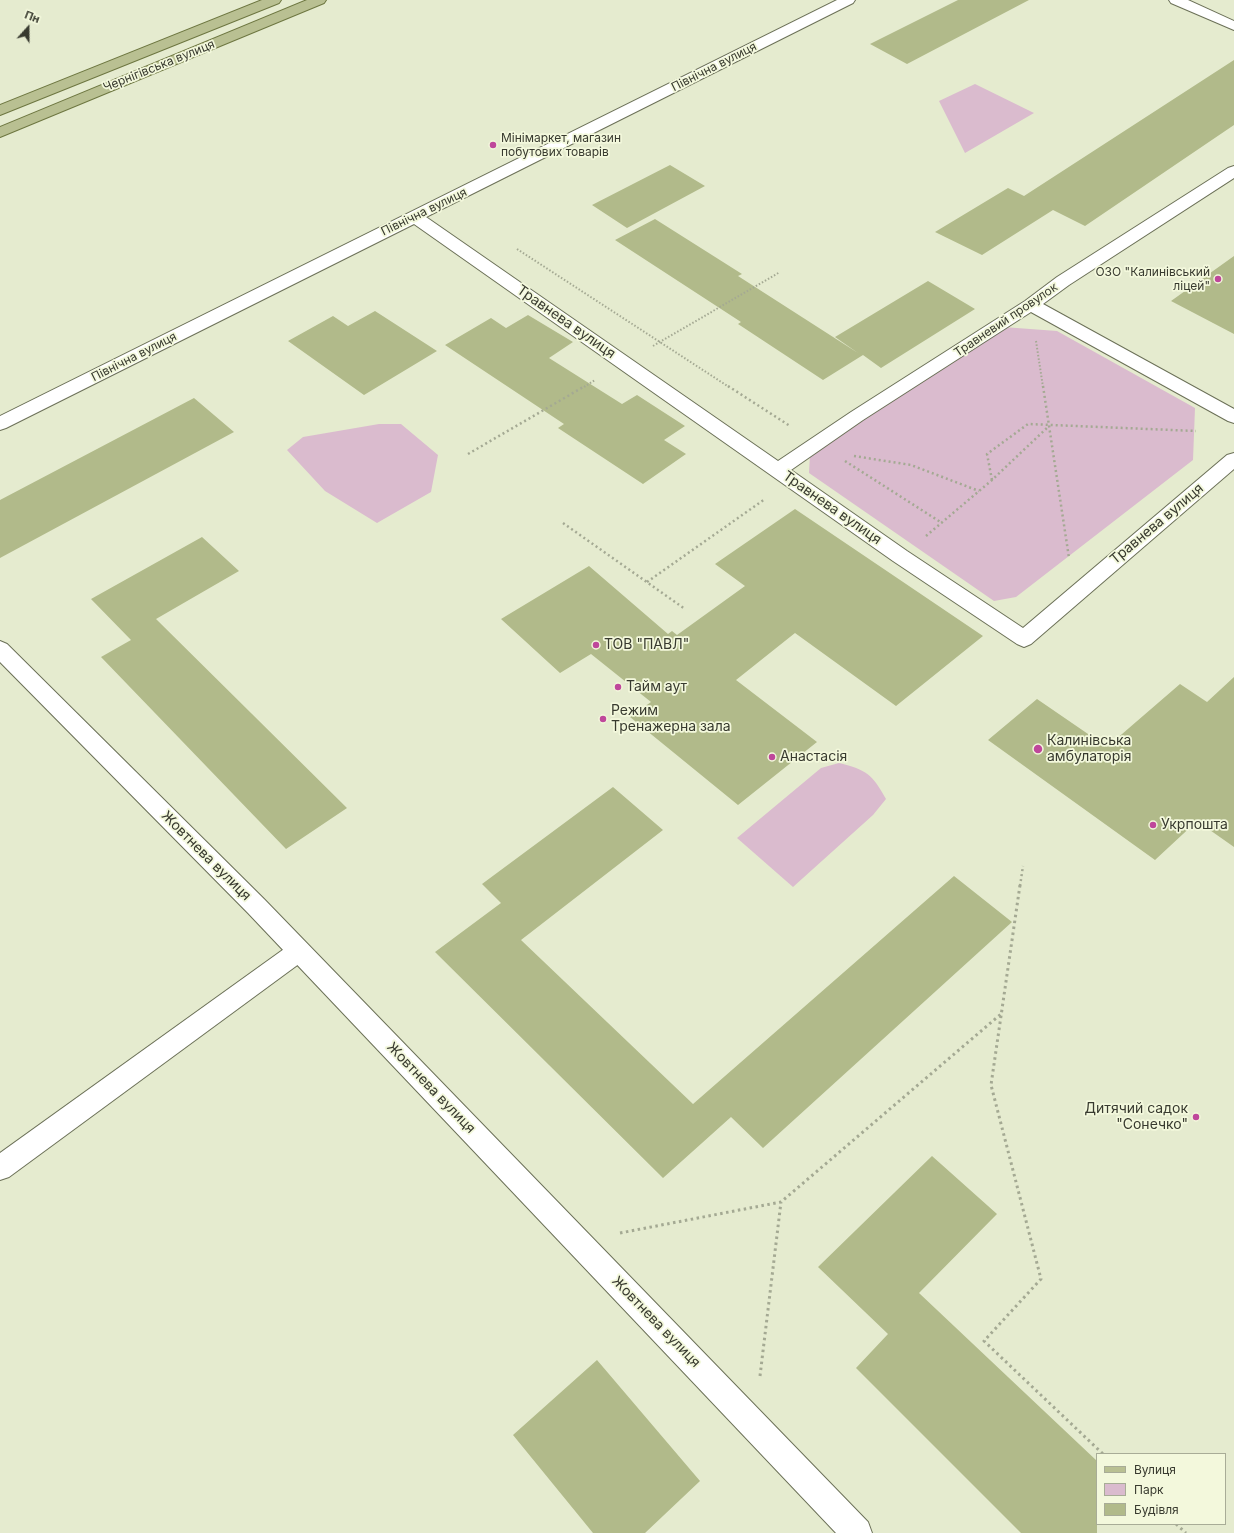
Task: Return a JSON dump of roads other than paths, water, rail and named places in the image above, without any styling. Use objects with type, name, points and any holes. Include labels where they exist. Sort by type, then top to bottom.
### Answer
[{"type":"main road","name":"Чернігівська вулиця","points":[[0,110],[274,0]]},
{"type":"main road","name":"Чернігівська вулиця","points":[[0,132],[319,0]]},
{"type":"street","name":"Північна вулиця","points":[[0,424],[848,0]]},
{"type":"street","points":[[1176,0],[1234,26]]},
{"type":"street","name":"Травневий провулок","points":[[785,475],[825,448],[857,416],[1031,305],[1063,281],[1234,171]]},
{"type":"street","name":"Травнева вулиця","points":[[415,217],[900,556],[1024,639],[1074,594],[1234,459]]},
{"type":"street","points":[[1031,305],[1234,417]]},
{"type":"street","name":"Жовтнева вулиця","points":[[0,649],[299,951],[857,1533]]},
{"type":"street","points":[[0,1168],[299,951]]},
{"type":"place","name":"Мінімаркет, магазин побутових товарів","points":[[493,145]]},
{"type":"place","name":"ОЗО \"Калинівський ліцей\"","points":[[1218,279]]},
{"type":"place","name":"ТОВ \"ПАВЛ\"","points":[[596,645]]},
{"type":"place","name":"Тайм аут","points":[[618,687]]},
{"type":"place","name":"Режим Тренажерна зала","points":[[603,719]]},
{"type":"place","name":"Калинівська амбулаторія","points":[[1038,749]]},
{"type":"place","name":"Анастасія","points":[[772,757]]},
{"type":"place","name":"Укрпошта","points":[[1153,825]]},
{"type":"place","name":"Дитячий садок \"Сонечко\"","points":[[1196,1117]]}]
